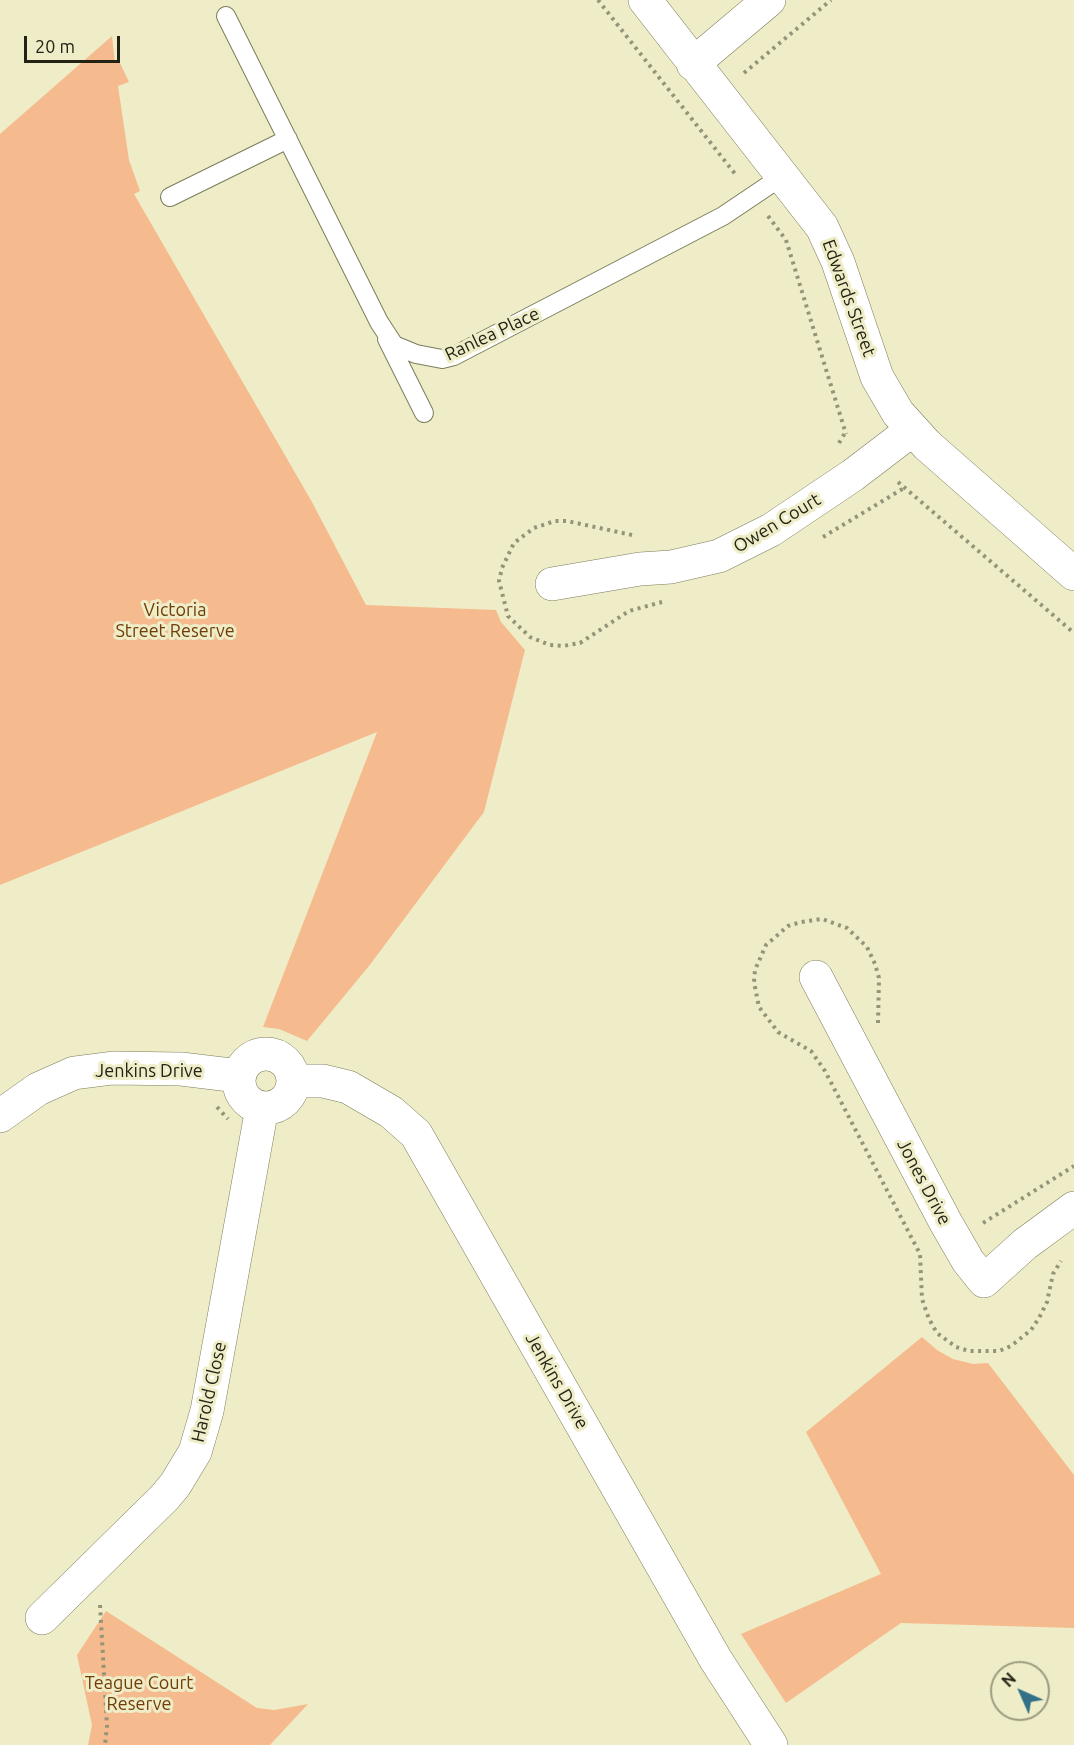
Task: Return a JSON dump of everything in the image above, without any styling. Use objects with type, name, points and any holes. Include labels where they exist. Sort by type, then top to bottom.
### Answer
[{"type":"street","name":"Edwards Street","points":[[645,0],[693,64],[813,213],[831,244],[877,377],[892,405],[912,430],[1074,574]]},
{"type":"street","points":[[693,64],[769,0]]},
{"type":"street","name":"Owen Court","points":[[552,584],[621,572],[671,567],[719,556],[771,530],[912,430]]},
{"type":"street","name":"Jones Drive","points":[[816,977],[946,1223],[968,1260],[984,1281],[1025,1244],[1074,1208]]},
{"type":"street","points":[[273,1054],[288,1064],[293,1081],[292,1088],[278,1106],[262,1108],[246,1099],[226,1074],[255,1055],[273,1054]]},
{"type":"street","name":"Jenkins Drive","points":[[0,1116],[38,1089],[74,1073],[113,1068],[226,1074]]},
{"type":"street","name":"Jenkins Drive","points":[[293,1081],[323,1081],[348,1087],[386,1108],[416,1134],[716,1660],[771,1745]]},
{"type":"street","name":"Harold Close","points":[[42,1618],[164,1498],[195,1452],[207,1411],[262,1108]]},
{"type":"lane","name":"Ranlea Place","points":[[226,16],[379,322],[392,342],[402,350],[436,359],[448,358],[723,216],[754,197],[783,175]]},
{"type":"lane","points":[[170,197],[288,139]]},
{"type":"lane","points":[[379,322],[424,413]]},
{"type":"path","points":[[598,0],[786,240],[845,433],[875,458],[904,488],[1074,633]]},
{"type":"path","points":[[744,73],[831,0]]},
{"type":"path","points":[[822,919],[847,928],[867,947],[879,978],[877,1014],[881,1033]]},
{"type":"path","points":[[226,1074],[209,1098],[230,1121]]},
{"type":"path","points":[[979,1215],[984,1224],[1074,1166]]},
{"type":"path","points":[[86,1575],[99,1597],[103,1618],[105,1745]]},
{"type":"green space","name":"Victoria Street Reserve","points":[[112,36],[115,63],[120,63],[129,82],[118,86],[129,160],[140,191],[134,194],[312,502],[366,605],[496,610],[501,622],[525,650],[484,812],[369,966],[307,1041],[279,1029],[263,1027],[377,732],[0,885],[0,134]]},
{"type":"green space","points":[[922,1337],[937,1350],[953,1359],[973,1364],[988,1363],[1074,1475],[1074,1628],[901,1623],[786,1703],[741,1634],[881,1574],[806,1432]]},
{"type":"green space","name":"Teague Court Reserve","points":[[106,1611],[257,1708],[274,1710],[308,1704],[270,1745],[88,1745],[92,1725],[77,1655]]}]
